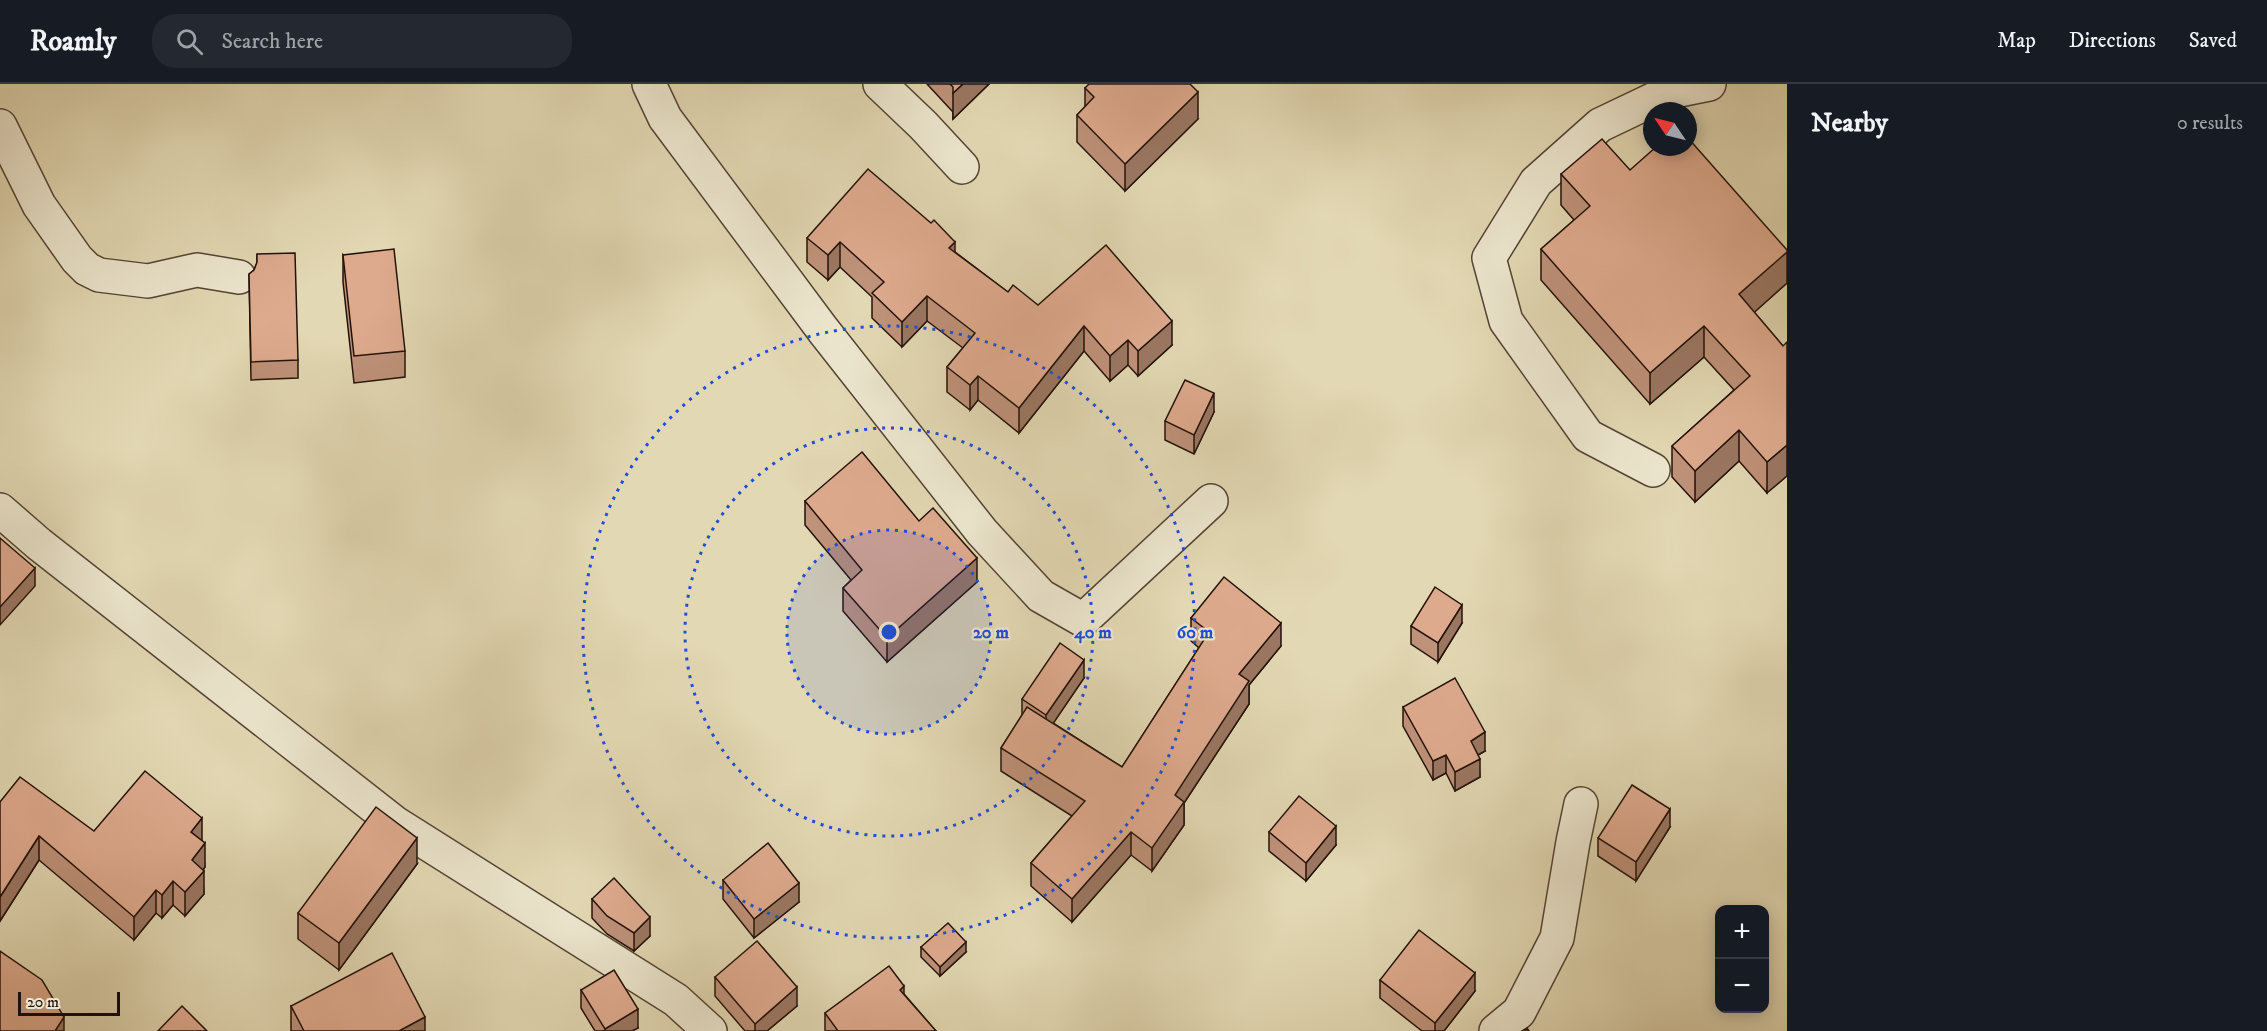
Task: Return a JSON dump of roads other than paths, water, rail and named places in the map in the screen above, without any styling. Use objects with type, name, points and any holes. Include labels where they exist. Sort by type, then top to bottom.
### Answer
[{"type":"street","points":[[649,84],[665,118],[823,330],[982,532],[1041,596],[1083,620],[1211,501]]},
{"type":"street","points":[[880,84],[962,167]]},
{"type":"street","points":[[1653,470],[1588,436],[1506,321],[1489,258],[1536,182],[1600,125],[1669,92],[1709,84]]},
{"type":"street","points":[[0,126],[39,205],[77,259],[87,269],[99,275],[148,280],[197,270],[239,277]]},
{"type":"street","points":[[0,510],[39,544],[395,824],[676,1000],[710,1031]]},
{"type":"street","points":[[1496,1031],[1519,1012],[1557,938],[1581,804]]}]
